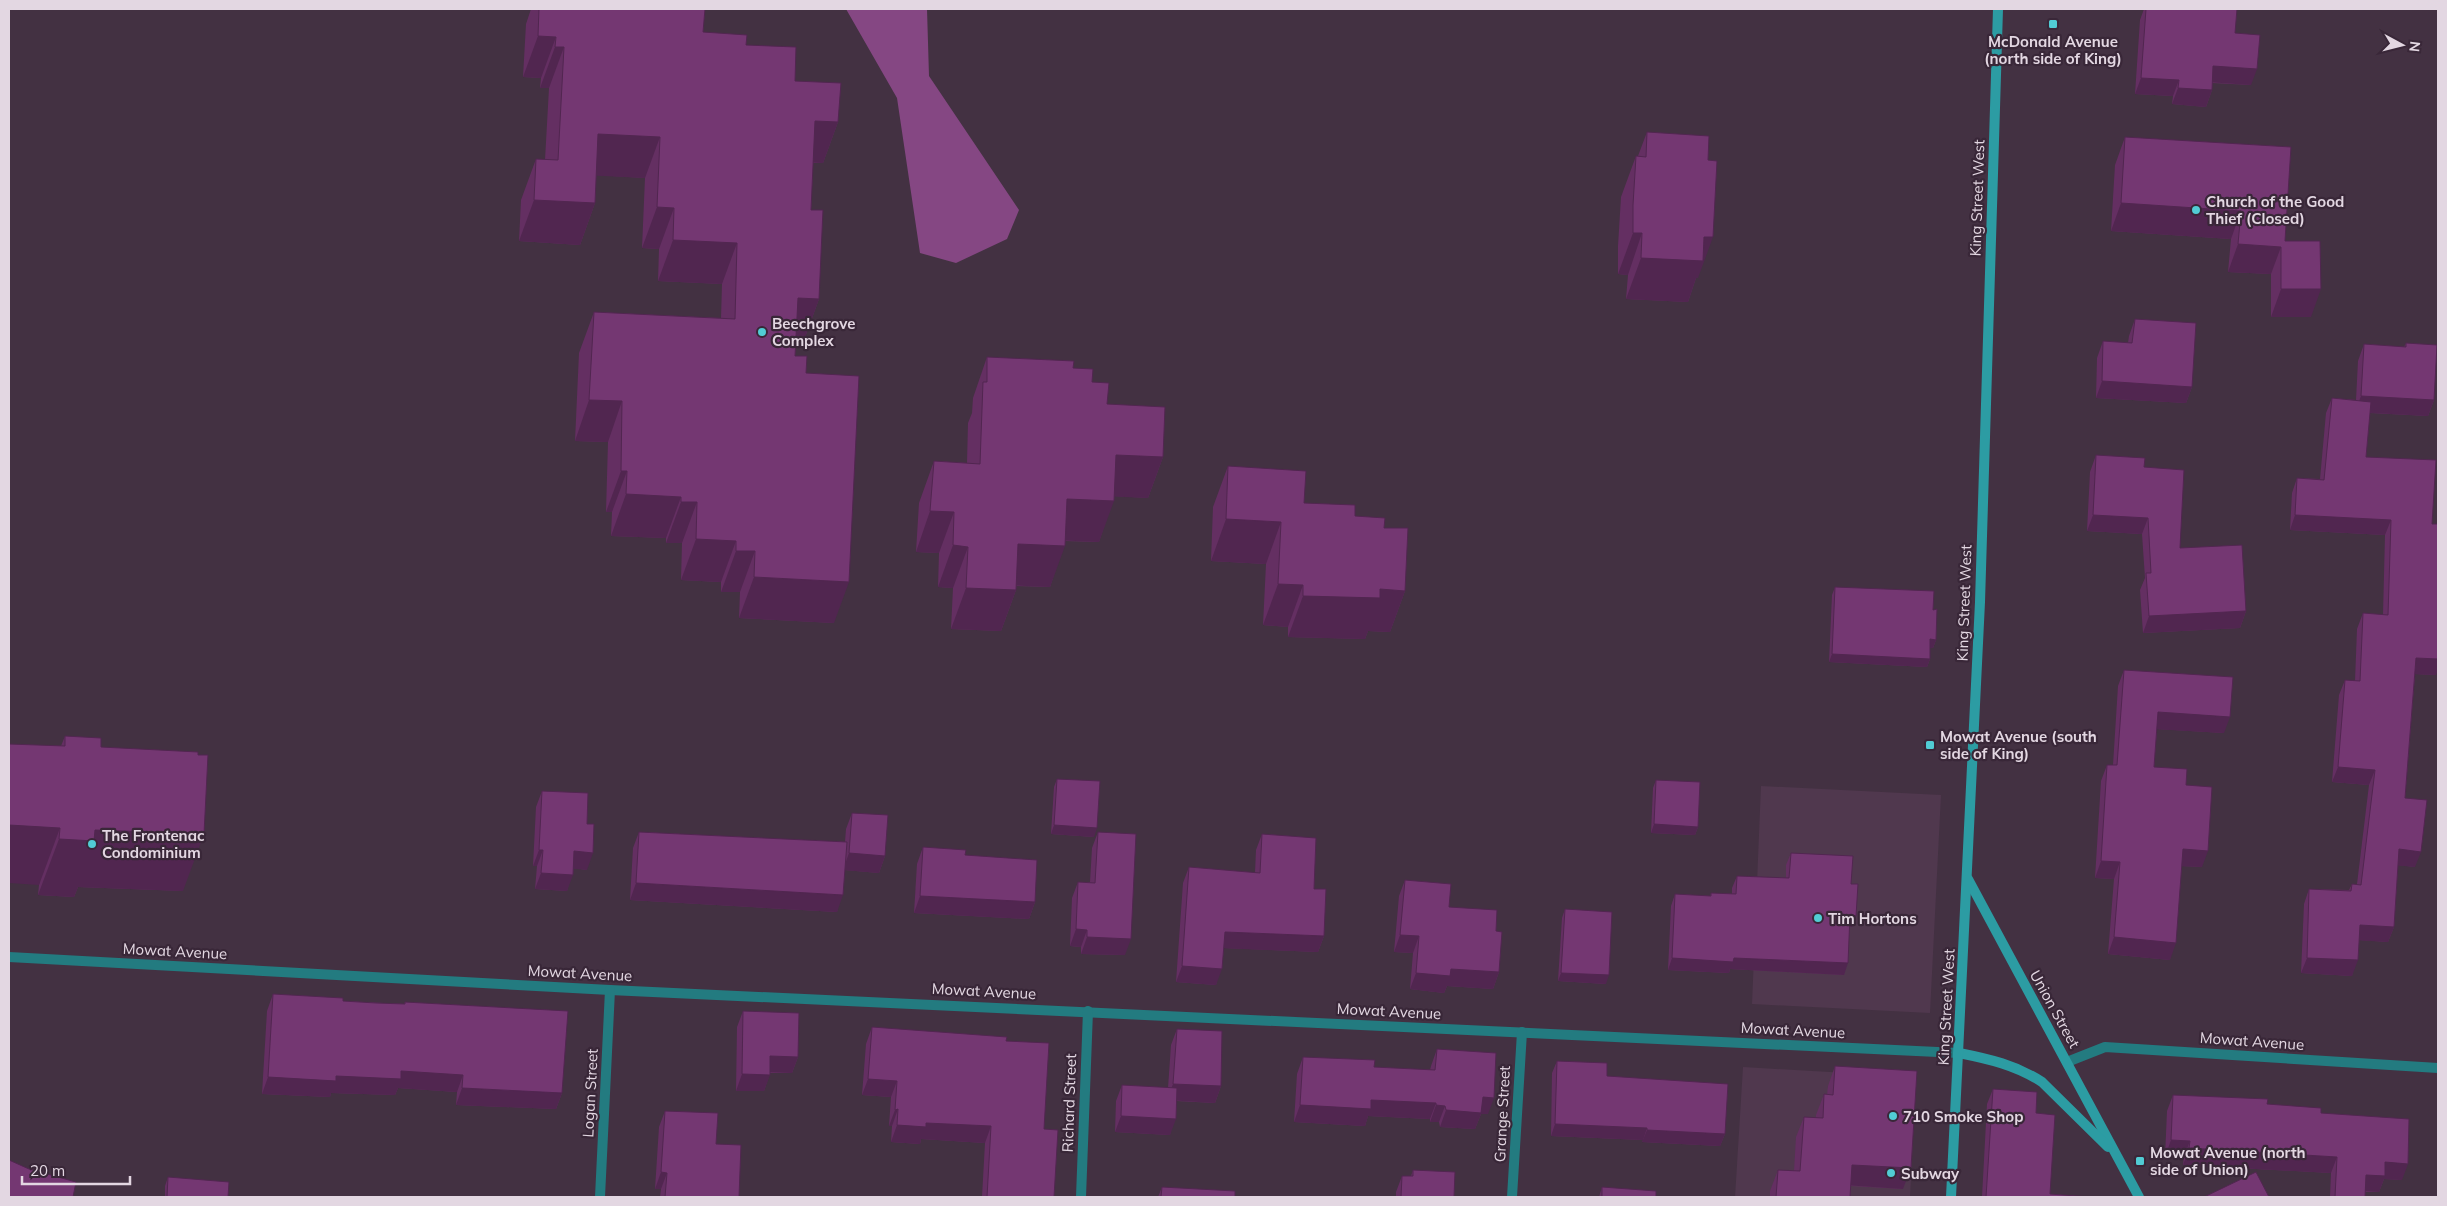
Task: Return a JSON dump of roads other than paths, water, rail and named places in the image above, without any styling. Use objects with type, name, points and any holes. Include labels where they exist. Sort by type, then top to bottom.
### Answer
[{"type":"main road","name":"King Street West","points":[[1951,1197],[1980,592],[1998,9]]},
{"type":"main road","name":"Union Street","points":[[1967,878],[2139,1197]]},
{"type":"main road","name":"Union Street","points":[[1958,1053],[2004,1063],[2042,1082],[2116,1155]]},
{"type":"street","name":"Mowat Avenue","points":[[9,957],[610,990],[1958,1053]]},
{"type":"street","name":"Logan Street","points":[[600,1197],[610,990]]},
{"type":"street","name":"Richard Street","points":[[1081,1197],[1088,1011]]},
{"type":"street","name":"Grange Street","points":[[1512,1197],[1522,1032]]},
{"type":"street","name":"Mowat Avenue","points":[[2067,1062],[2105,1047],[2438,1068]]},
{"type":"place","name":"McDonald Avenue (north side of King)","points":[[2053,24]]},
{"type":"place","name":"Church of the Good Thief (Closed)","points":[[2196,210]]},
{"type":"place","name":"Beechgrove Complex","points":[[762,332]]},
{"type":"place","name":"Mowat Avenue (south side of King)","points":[[1930,745]]},
{"type":"place","name":"The Frontenac Condominium","points":[[92,844]]},
{"type":"place","name":"Tim Hortons","points":[[1818,918]]},
{"type":"place","name":"710 Smoke Shop","points":[[1893,1116]]},
{"type":"place","name":"Mowat Avenue (north side of Union)","points":[[2140,1161]]},
{"type":"place","name":"Subway","points":[[1891,1173]]}]
